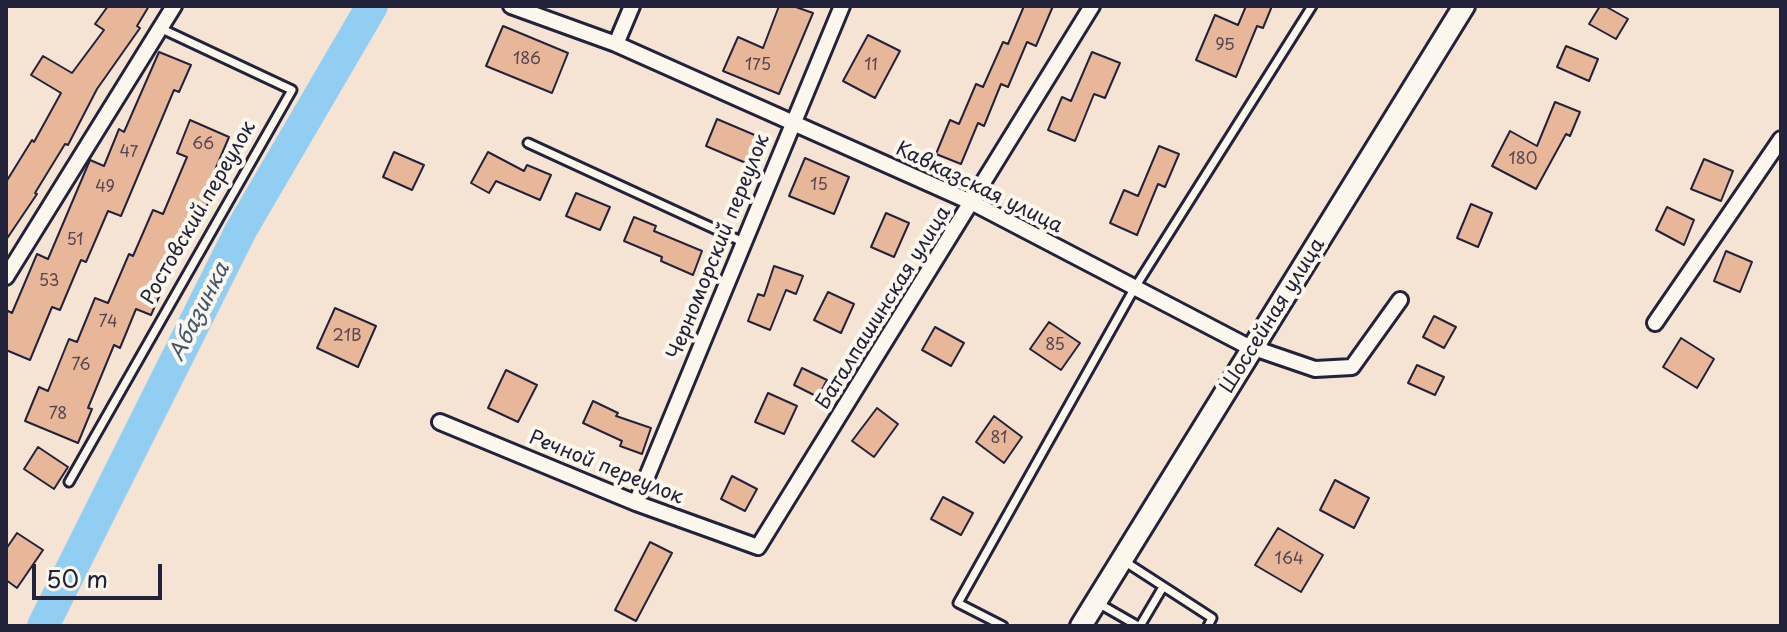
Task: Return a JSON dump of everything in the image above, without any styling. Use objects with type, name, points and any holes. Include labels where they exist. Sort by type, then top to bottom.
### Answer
[{"type":"main road","name":"Шоссейная улица","points":[[1081,626],[1451,6]]},
{"type":"main road","name":"Шоссейная улица","points":[[1073,626],[1464,6]]},
{"type":"street","points":[[6,277],[174,6]]},
{"type":"street","name":"Кавказская улица","points":[[511,6],[616,44],[973,203],[1249,346],[1315,369],[1352,367],[1400,300]]},
{"type":"street","points":[[616,44],[632,6]]},
{"type":"street","name":"Черноморский переулок","points":[[636,503],[842,6]]},
{"type":"street","name":"Баталпашинская улица","points":[[758,547],[1092,6]]},
{"type":"street","points":[[1655,323],[1781,139]]},
{"type":"street","name":"Речной переулок","points":[[440,422],[636,503],[758,547]]},
{"type":"lane","points":[[1003,626],[958,603],[1134,289],[1312,6]]},
{"type":"lane","name":"Ростовский переулок","points":[[69,482],[292,90],[160,28]]},
{"type":"lane","points":[[528,143],[743,242]]},
{"type":"lane","points":[[1122,560],[1212,618],[1208,626]]},
{"type":"lane","points":[[1096,602],[1139,626],[1163,587]]},
{"type":"building","points":[[108,6],[149,6],[137,26],[140,28],[97,89],[68,145],[65,144],[6,240],[6,182],[32,140],[34,142],[61,93],[31,75],[43,56],[72,73],[104,30],[95,24]]},
{"type":"building","points":[[779,6],[793,6],[813,13],[779,94],[723,71],[738,37],[763,48]]},
{"type":"building","points":[[1024,6],[1053,6],[1036,46],[1027,42],[1008,87],[1001,84],[984,126],[978,123],[961,164],[936,154],[950,120],[959,124],[976,84],[983,87],[1003,42],[1008,44]]},
{"type":"building","points":[[1246,6],[1272,6],[1263,28],[1257,26],[1236,77],[1196,60],[1215,15],[1238,25]]},
{"type":"building","points":[[1600,6],[1628,19],[1616,39],[1589,24]]},
{"type":"building","points":[[503,26],[568,53],[552,93],[486,66]]},
{"type":"building","points":[[868,35],[900,51],[875,98],[843,81]]},
{"type":"building","points":[[1566,46],[1598,59],[1589,81],[1557,67]]},
{"type":"building","points":[[159,52],[191,65],[179,92],[174,90],[121,216],[108,211],[86,262],[81,260],[60,310],[52,307],[30,360],[6,350],[6,310],[12,313],[37,254],[48,259],[90,160],[104,166],[119,129],[124,132]]},
{"type":"building","points":[[1092,52],[1120,63],[1105,98],[1094,94],[1075,141],[1048,130],[1062,97],[1071,101]]},
{"type":"building","points":[[1555,102],[1580,112],[1570,136],[1566,134],[1536,189],[1492,166],[1510,131],[1537,146]]},
{"type":"building","points":[[717,119],[764,139],[753,166],[706,146]]},
{"type":"building","points":[[190,120],[229,137],[209,184],[215,187],[201,219],[194,217],[151,315],[136,309],[120,348],[114,345],[88,408],[92,409],[78,443],[25,421],[39,387],[48,391],[69,339],[77,342],[95,298],[108,303],[129,254],[133,256],[153,210],[163,214],[187,157],[177,153]]},
{"type":"building","points":[[1159,146],[1179,154],[1165,187],[1158,184],[1137,235],[1110,223],[1124,190],[1138,196]]},
{"type":"building","points":[[394,152],[424,165],[412,190],[383,177]]},
{"type":"building","points":[[488,152],[524,171],[527,165],[551,175],[540,200],[496,181],[489,193],[471,183]]},
{"type":"building","points":[[805,158],[849,177],[834,214],[789,196]]},
{"type":"building","points":[[1704,159],[1733,171],[1721,201],[1691,189]]},
{"type":"building","points":[[576,193],[610,207],[600,230],[566,216]]},
{"type":"building","points":[[1471,204],[1492,213],[1478,247],[1457,238]]},
{"type":"building","points":[[1667,207],[1694,220],[1684,245],[1656,230]]},
{"type":"building","points":[[886,213],[909,223],[894,257],[871,247]]},
{"type":"building","points":[[634,217],[656,226],[654,231],[702,251],[693,275],[661,261],[662,257],[624,241]]},
{"type":"building","points":[[1726,251],[1752,262],[1740,292],[1714,281]]},
{"type":"building","points":[[774,266],[803,276],[796,294],[786,290],[770,330],[748,321],[758,294],[764,296]]},
{"type":"building","points":[[828,292],[854,304],[841,333],[814,320]]},
{"type":"building","points":[[335,308],[376,326],[358,367],[317,348]]},
{"type":"building","points":[[1434,316],[1456,327],[1444,348],[1423,337]]},
{"type":"building","points":[[1049,322],[1080,343],[1061,370],[1030,349]]},
{"type":"building","points":[[935,327],[964,343],[951,366],[922,350]]},
{"type":"building","points":[[1681,338],[1714,359],[1697,388],[1663,367]]},
{"type":"building","points":[[1417,365],[1444,377],[1435,395],[1408,383]]},
{"type":"building","points":[[802,368],[827,380],[818,397],[794,385]]},
{"type":"building","points":[[506,370],[537,385],[518,422],[488,408]]},
{"type":"building","points":[[768,393],[797,406],[784,434],[755,422]]},
{"type":"building","points":[[593,401],[618,413],[616,416],[651,428],[642,454],[620,446],[622,441],[583,423]]},
{"type":"building","points":[[877,408],[898,424],[874,457],[852,441]]},
{"type":"building","points":[[994,416],[1022,437],[1004,463],[976,442]]},
{"type":"building","points":[[38,447],[68,467],[54,489],[24,469]]},
{"type":"building","points":[[732,476],[757,489],[745,511],[721,499]]},
{"type":"building","points":[[1335,480],[1369,498],[1354,528],[1320,510]]},
{"type":"building","points":[[943,497],[973,513],[961,535],[931,519]]},
{"type":"building","points":[[1278,528],[1323,555],[1301,592],[1255,565]]},
{"type":"building","points":[[17,533],[43,550],[17,588],[6,580],[6,549]]},
{"type":"building","points":[[650,542],[672,553],[636,621],[615,610]]},
{"type":"waterway","name":"Абазинка","points":[[43,626],[241,230],[372,6]]}]
